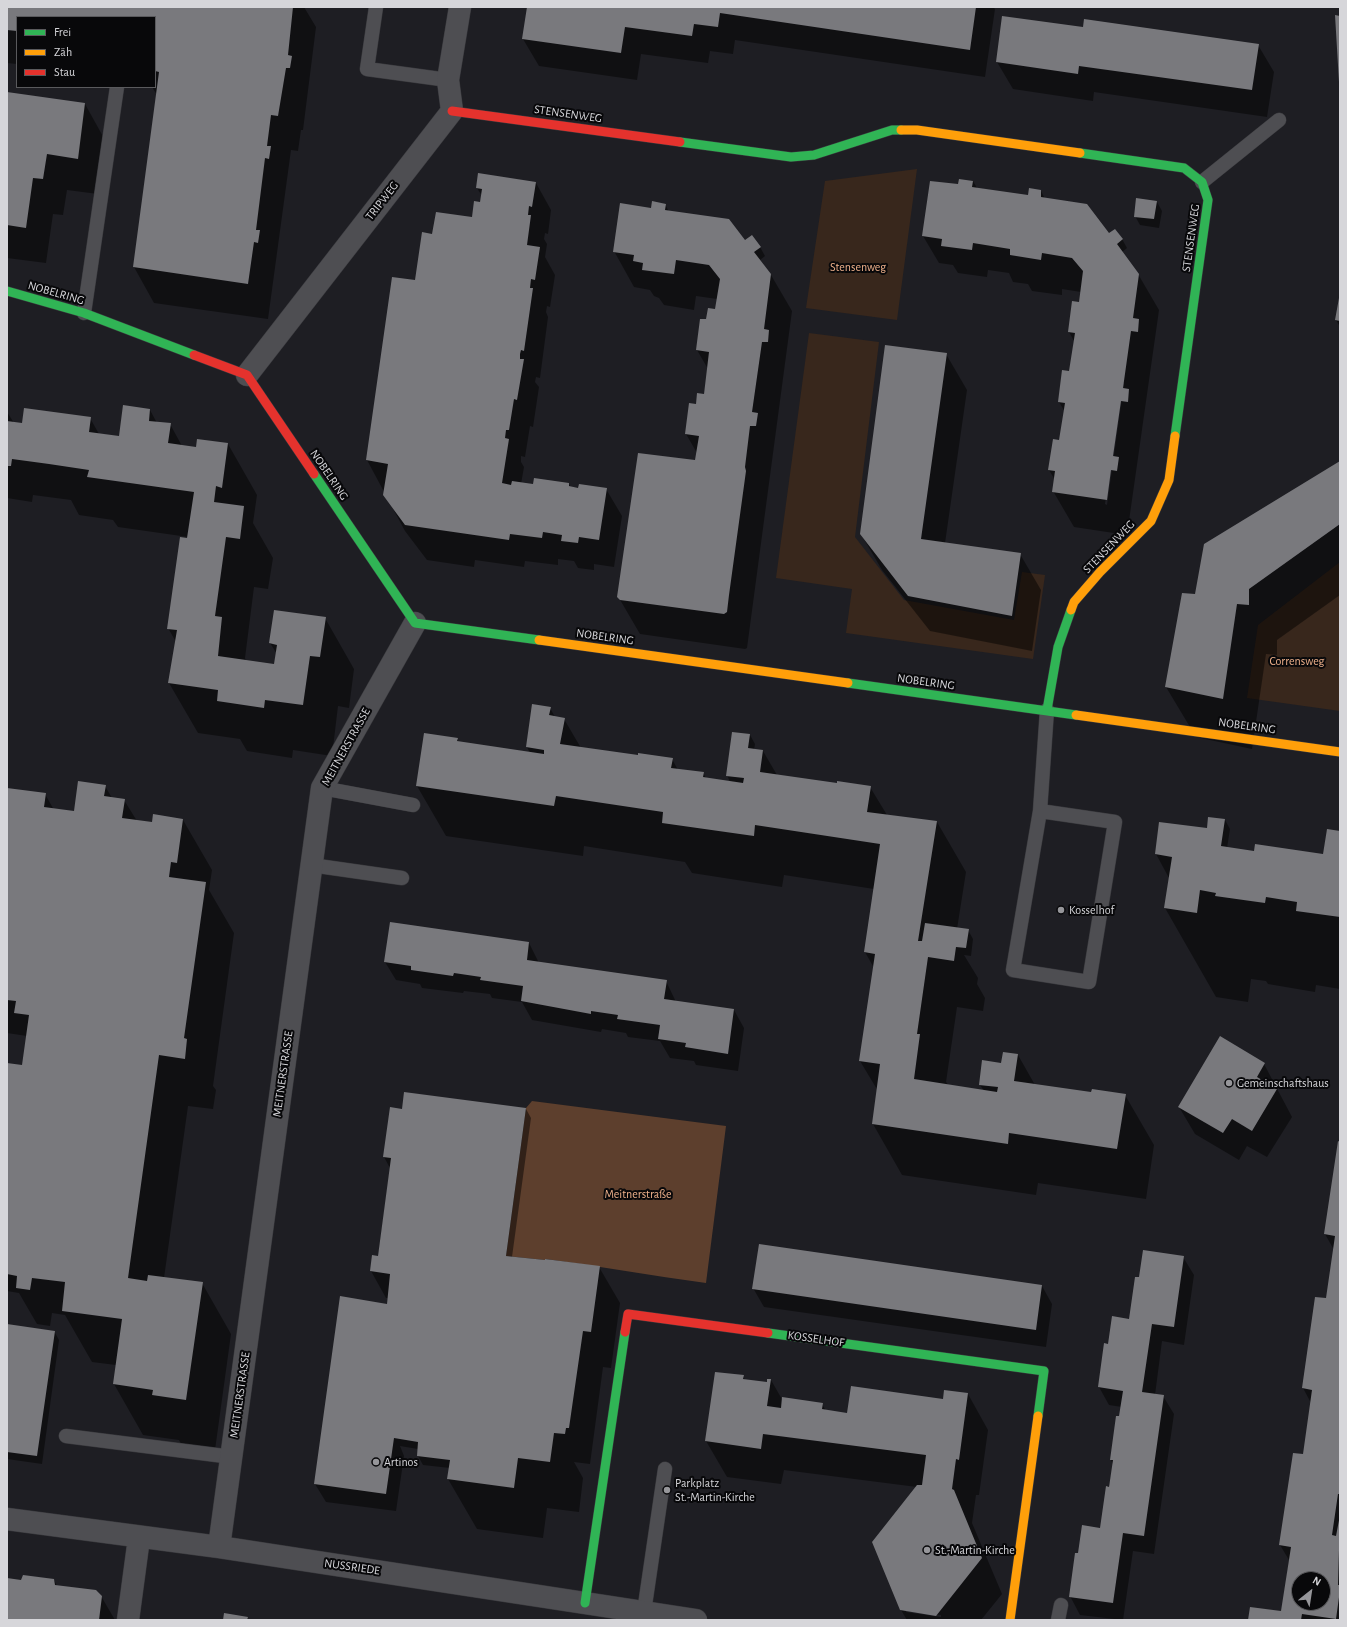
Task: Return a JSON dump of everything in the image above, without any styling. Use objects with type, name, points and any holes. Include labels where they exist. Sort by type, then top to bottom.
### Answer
[{"type":"street","points":[[452,111],[448,80],[460,7]]},
{"type":"street","name":"STENSENWEG","points":[[452,111],[791,157],[814,155],[892,130],[916,130],[1184,168],[1202,182],[1208,200],[1169,480],[1151,521],[1100,572],[1074,602],[1058,647],[1046,710]]},
{"type":"street","name":"TRIPWEG","points":[[247,375],[452,111]]},
{"type":"street","name":"NOBELRING","points":[[7,291],[84,313],[247,375],[415,623],[1340,752]]},
{"type":"street","name":"MEITNERSTRASSE","points":[[219,1547],[322,788],[415,623]]},
{"type":"street","name":"KOSSELHOF","points":[[585,1603],[628,1314],[1044,1371],[1010,1620]]},
{"type":"street","name":"NUSSRIEDE","points":[[7,1519],[139,1538],[219,1547],[696,1620]]},
{"type":"street","points":[[128,1620],[139,1538]]},
{"type":"lane","points":[[376,7],[367,70],[448,80]]},
{"type":"lane","points":[[84,313],[117,88]]},
{"type":"lane","points":[[1202,182],[1279,120]]},
{"type":"lane","points":[[1040,811],[1115,822],[1088,982],[1013,970],[1040,811],[1046,710]]},
{"type":"lane","points":[[322,788],[413,804]]},
{"type":"lane","points":[[311,865],[402,878]]},
{"type":"lane","points":[[66,1436],[232,1457]]},
{"type":"lane","points":[[644,1612],[665,1469]]},
{"type":"lane","points":[[1058,1620],[1061,1605]]},
{"type":"green space","name":"Stensenweg","points":[[917,169],[897,320],[806,308],[825,181]]},
{"type":"green space","points":[[809,333],[879,342],[855,537],[904,600],[1014,620],[1022,572],[1045,575],[1033,659],[846,633],[852,589],[776,578]]},
{"type":"green space","name":"Corrensweg","points":[[1340,562],[1340,711],[1247,698],[1258,625]]},
{"type":"green space","name":"Meitnerstraße","points":[[532,1101],[726,1126],[706,1283],[546,1259],[506,1256],[526,1108]]},
{"type":"building","points":[[7,7],[293,7],[288,55],[292,56],[290,68],[286,68],[278,116],[271,115],[267,146],[271,146],[269,159],[265,158],[256,230],[260,230],[258,243],[254,242],[248,284],[133,267],[159,72],[156,71],[156,16],[16,16],[16,31],[7,30]]},
{"type":"building","points":[[527,7],[976,7],[970,50],[720,13],[718,27],[694,24],[692,36],[625,27],[621,53],[522,39]]},
{"type":"building","points":[[1335,15],[1340,16],[1340,82],[1339,82]]},
{"type":"building","points":[[1002,16],[1083,27],[1084,19],[1259,44],[1252,90],[1079,66],[1078,74],[996,62]]},
{"type":"building","points":[[7,92],[85,103],[78,159],[47,154],[43,179],[33,178],[26,228],[7,225]]},
{"type":"building","points":[[478,173],[536,182],[532,207],[529,206],[528,215],[531,215],[527,245],[540,247],[535,280],[531,279],[530,288],[533,288],[524,351],[521,350],[520,354],[520,359],[524,359],[517,400],[514,399],[509,430],[506,430],[505,438],[509,439],[502,483],[511,485],[512,481],[533,484],[534,478],[569,483],[569,486],[578,488],[579,484],[607,488],[599,540],[579,537],[578,543],[561,541],[562,535],[543,532],[542,538],[510,534],[509,540],[405,525],[383,495],[388,464],[366,460],[392,277],[415,280],[422,232],[432,234],[436,212],[472,217],[474,201],[480,202],[482,189],[476,188]]},
{"type":"building","points":[[959,179],[973,181],[972,187],[1028,195],[1029,188],[1041,190],[1041,197],[1087,204],[1109,233],[1115,229],[1123,239],[1117,244],[1139,274],[1133,318],[1139,319],[1138,332],[1131,331],[1123,388],[1129,389],[1128,402],[1121,401],[1113,456],[1119,457],[1117,471],[1111,470],[1107,500],[1052,492],[1055,471],[1048,470],[1053,439],[1059,440],[1065,403],[1058,402],[1062,370],[1069,371],[1075,333],[1068,332],[1072,301],[1079,302],[1083,271],[1072,258],[1042,253],[1041,260],[1010,255],[1010,249],[973,243],[972,250],[941,246],[942,239],[922,236],[930,181],[958,184]]},
{"type":"building","points":[[1136,198],[1157,201],[1154,219],[1134,217]]},
{"type":"building","points":[[652,201],[666,204],[665,210],[729,219],[745,240],[752,235],[761,247],[754,252],[771,274],[764,329],[769,330],[768,342],[762,342],[752,412],[758,413],[756,426],[750,426],[745,467],[746,471],[727,612],[724,614],[620,600],[617,597],[638,453],[695,460],[699,436],[685,434],[689,403],[696,404],[697,393],[704,394],[709,352],[696,350],[700,319],[706,319],[708,308],[715,309],[720,279],[709,265],[676,260],[674,274],[642,270],[643,263],[633,261],[634,255],[613,252],[620,203],[651,208]]},
{"type":"building","points":[[1340,298],[1340,321],[1335,320]]},
{"type":"building","points":[[885,345],[947,353],[921,539],[1021,553],[1012,616],[908,596],[860,534]]},
{"type":"building","points":[[123,405],[150,409],[149,421],[171,423],[168,443],[196,447],[197,439],[228,443],[222,488],[216,486],[214,502],[244,506],[240,539],[226,537],[215,616],[222,617],[218,656],[274,664],[277,645],[269,643],[274,610],[326,617],[320,657],[310,656],[303,705],[265,700],[264,708],[217,701],[218,690],[168,683],[177,630],[167,629],[180,537],[187,538],[194,492],[87,477],[89,470],[49,464],[12,459],[11,466],[7,466],[7,421],[22,423],[24,408],[91,417],[89,432],[119,436]]},
{"type":"building","points":[[1340,461],[1340,524],[1249,589],[1249,605],[1237,604],[1223,699],[1165,687],[1182,593],[1195,594],[1204,544]]},
{"type":"building","points":[[532,704],[551,707],[549,715],[565,718],[560,744],[638,755],[638,753],[673,758],[671,768],[704,772],[703,777],[743,783],[744,778],[726,776],[732,732],[750,734],[748,748],[763,750],[760,772],[837,783],[837,781],[871,786],[867,812],[937,821],[918,941],[922,941],[925,923],[969,929],[966,948],[956,947],[954,961],[928,957],[917,1034],[920,1034],[914,1079],[997,1092],[998,1087],[979,1085],[982,1060],[1001,1063],[1003,1052],[1018,1054],[1014,1081],[1091,1092],[1092,1089],[1126,1094],[1117,1149],[1009,1133],[1008,1144],[872,1124],[880,1064],[859,1061],[875,954],[864,952],[880,844],[755,825],[754,836],[662,823],[663,812],[556,796],[554,806],[416,786],[424,733],[458,738],[457,741],[544,754],[544,750],[526,747]]},
{"type":"building","points":[[78,781],[106,785],[104,796],[125,799],[122,818],[152,822],[153,814],[183,819],[177,863],[171,862],[169,877],[206,882],[184,1038],[187,1039],[185,1059],[159,1055],[128,1278],[147,1281],[148,1275],[203,1282],[186,1400],[152,1395],[153,1390],[113,1384],[122,1319],[62,1311],[65,1282],[32,1278],[30,1290],[16,1288],[17,1276],[7,1274],[7,1063],[22,1065],[29,1015],[14,1013],[16,1001],[7,1000],[7,788],[46,793],[44,807],[74,811]]},
{"type":"building","points":[[1208,817],[1225,819],[1221,846],[1254,851],[1255,844],[1323,854],[1327,829],[1340,831],[1340,917],[1296,911],[1297,902],[1266,897],[1265,903],[1215,896],[1216,893],[1200,890],[1197,913],[1164,908],[1172,857],[1155,854],[1159,822],[1207,828]]},
{"type":"building","points":[[390,922],[529,942],[527,960],[667,980],[664,999],[734,1009],[728,1054],[685,1047],[686,1043],[658,1039],[660,1025],[617,1019],[618,1015],[591,1011],[591,1014],[521,1001],[523,986],[480,980],[481,977],[454,973],[453,976],[411,970],[411,966],[384,962]]},
{"type":"building","name":"Gemeinschaftshaus","points":[[1220,1036],[1265,1063],[1257,1077],[1277,1089],[1252,1131],[1232,1119],[1223,1133],[1178,1107]]},
{"type":"building","points":[[404,1092],[526,1108],[506,1256],[600,1266],[591,1332],[583,1331],[569,1428],[566,1428],[565,1434],[554,1433],[550,1462],[518,1458],[514,1488],[447,1479],[450,1460],[417,1456],[418,1442],[394,1438],[386,1494],[314,1484],[340,1296],[387,1304],[390,1274],[370,1271],[372,1255],[378,1256],[391,1158],[383,1157],[390,1107],[402,1109]]},
{"type":"building","points":[[1338,1141],[1340,1142],[1340,1494],[1338,1494],[1332,1535],[1336,1536],[1340,1515],[1338,1585],[1340,1585],[1340,1590],[1336,1619],[1302,1614],[1301,1620],[1248,1620],[1250,1607],[1281,1611],[1291,1547],[1279,1545],[1293,1453],[1303,1454],[1312,1390],[1302,1388],[1315,1297],[1326,1298],[1335,1236],[1324,1234]]},
{"type":"building","points":[[759,1244],[1042,1285],[1036,1330],[752,1289]]},
{"type":"building","points":[[1143,1250],[1184,1256],[1174,1327],[1152,1324],[1142,1392],[1164,1395],[1144,1536],[1123,1533],[1113,1603],[1069,1597],[1075,1553],[1078,1553],[1082,1525],[1100,1528],[1106,1486],[1109,1487],[1113,1460],[1110,1460],[1116,1416],[1119,1416],[1123,1391],[1098,1387],[1104,1343],[1108,1344],[1112,1316],[1129,1319],[1135,1277],[1139,1277]]},
{"type":"building","points":[[7,1324],[55,1331],[37,1456],[7,1452]]},
{"type":"building","points":[[715,1372],[744,1375],[743,1379],[767,1382],[767,1379],[771,1379],[767,1406],[781,1408],[782,1397],[823,1403],[822,1409],[847,1413],[851,1386],[943,1399],[944,1390],[968,1393],[959,1460],[956,1459],[952,1489],[954,1490],[982,1558],[936,1616],[900,1610],[872,1542],[917,1485],[922,1485],[926,1455],[763,1434],[761,1449],[705,1441]]},
{"type":"building","points":[[23,1575],[54,1579],[55,1585],[96,1590],[102,1596],[99,1620],[7,1620],[7,1578],[21,1580]]},
{"type":"building","points":[[224,1613],[248,1617],[247,1620],[223,1620]]},
{"type":"traffic: fast","points":[[680,142],[791,157],[814,155],[892,130],[901,130]]},
{"type":"traffic: fast","points":[[1080,153],[1184,168],[1202,182],[1208,200],[1175,436]]},
{"type":"traffic: fast","points":[[7,291],[84,313],[194,355]]},
{"type":"traffic: fast","points":[[314,474],[415,623],[539,640]]},
{"type":"traffic: fast","points":[[1047,710],[1058,647],[1071,610]]},
{"type":"traffic: fast","points":[[848,683],[1076,715]]},
{"type":"traffic: fast","points":[[585,1603],[625,1332]]},
{"type":"traffic: fast","points":[[768,1333],[1044,1371],[1038,1416]]},
{"type":"traffic: slow","points":[[901,130],[917,130],[1080,153]]},
{"type":"traffic: slow","points":[[1071,610],[1074,602],[1100,572],[1151,521],[1169,480],[1175,436]]},
{"type":"traffic: slow","points":[[539,640],[848,683]]},
{"type":"traffic: slow","points":[[1076,715],[1340,752]]},
{"type":"traffic: slow","points":[[1010,1620],[1038,1416]]},
{"type":"traffic: jam","points":[[452,111],[680,142]]},
{"type":"traffic: jam","points":[[194,355],[247,375],[314,474]]},
{"type":"traffic: jam","points":[[625,1332],[628,1314],[768,1333]]},
{"type":"place","name":"Kosselhof","points":[[1061,910]]},
{"type":"place","name":"Gemeinschaftshaus","points":[[1229,1083]]},
{"type":"place","name":"Artinos","points":[[376,1462]]},
{"type":"place","name":"Parkplatz St.-Martin-Kirche","points":[[667,1490]]},
{"type":"place","name":"St.-Martin-Kirche","points":[[927,1550]]}]
